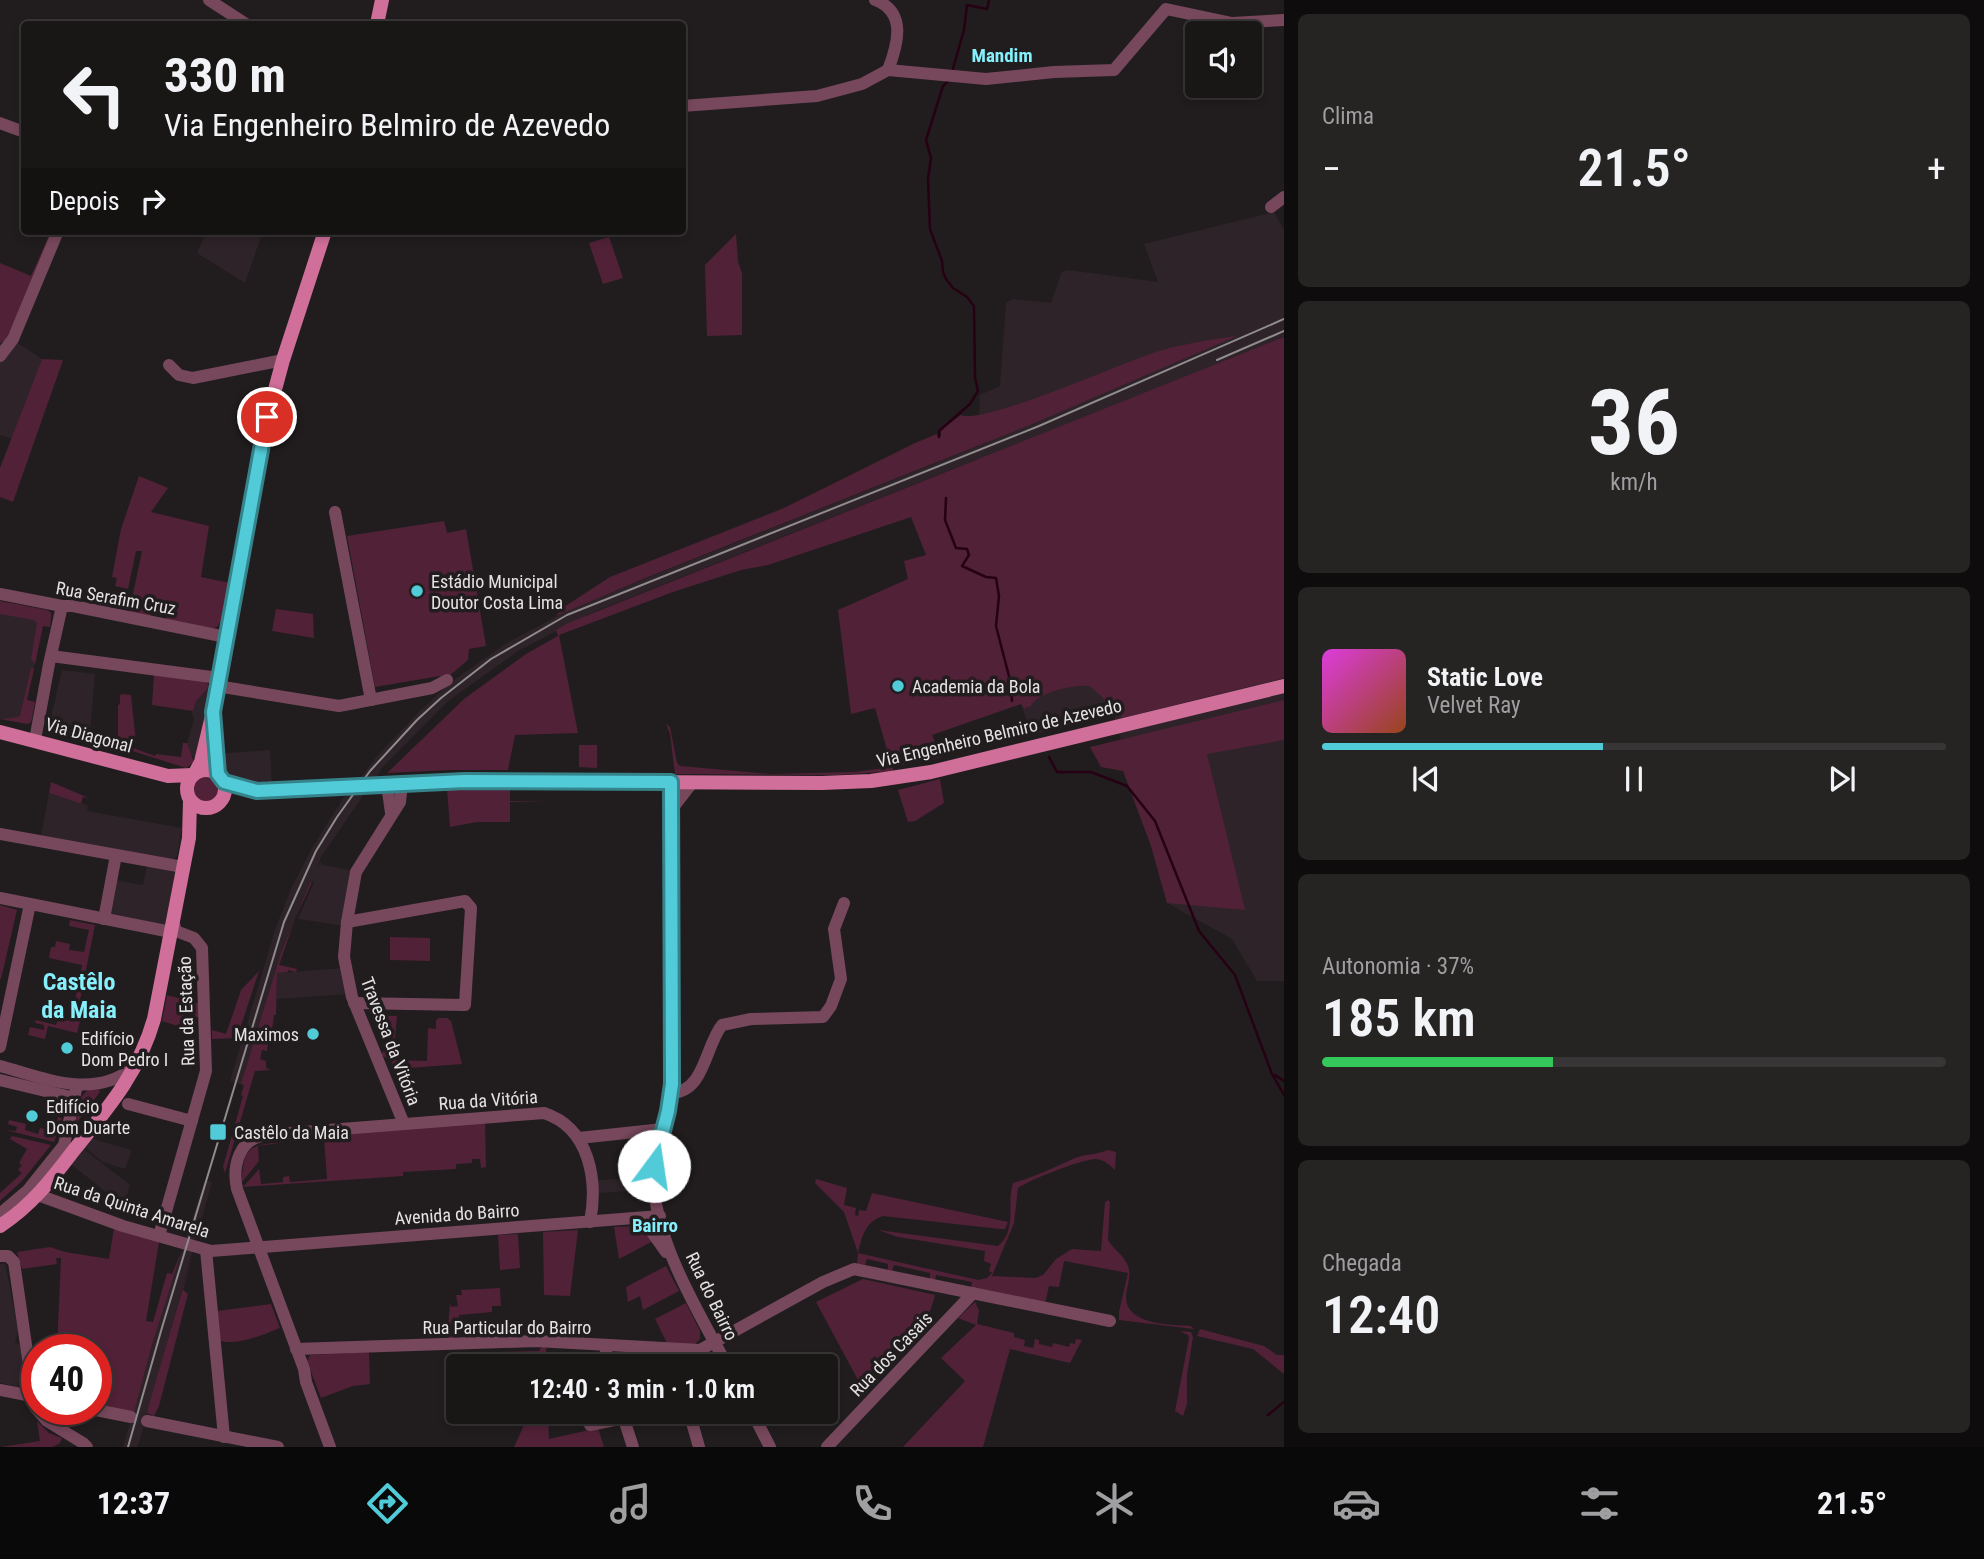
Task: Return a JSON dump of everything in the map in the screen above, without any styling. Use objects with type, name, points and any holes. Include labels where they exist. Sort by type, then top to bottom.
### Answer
[{"type":"main road","points":[[378,21],[382,0]]},
{"type":"main road","points":[[0,1226],[38,1195],[121,1091],[137,1065],[154,1018],[189,838],[187,784],[201,762],[213,712],[263,434],[283,360],[324,235]]},
{"type":"main road","name":"Via Engenheiro Belmiro de Azevedo","points":[[217,804],[257,791],[395,783],[846,783],[895,779],[1284,687]]},
{"type":"main road","points":[[189,838],[225,792],[213,712]]},
{"type":"main road","name":"Via Diagonal","points":[[0,732],[168,776],[194,774]]},
{"type":"main road","points":[[194,774],[207,770],[221,778]]},
{"type":"main road","name":"Via Diagonal","points":[[168,776],[189,798]]},
{"type":"main road","name":"Via Engenheiro Belmiro de Azevedo","points":[[221,778],[257,791]]},
{"type":"main road","points":[[189,798],[199,807],[217,804]]},
{"type":"street","points":[[209,0],[241,21]]},
{"type":"street","points":[[875,0],[889,6],[897,17],[898,25],[888,69]]},
{"type":"street","points":[[686,106],[817,96],[862,84],[888,69],[986,79],[1054,72],[1114,71],[1167,4],[1232,23],[1284,20]]},
{"type":"street","points":[[0,123],[21,131]]},
{"type":"street","points":[[1271,207],[1284,197]]},
{"type":"street","points":[[0,356],[13,339],[56,235]]},
{"type":"street","points":[[169,365],[178,375],[193,378],[283,360]]},
{"type":"street","points":[[335,512],[371,700]]},
{"type":"street","name":"Rua Serafim Cruz","points":[[0,594],[226,637]]},
{"type":"street","points":[[35,740],[62,606]]},
{"type":"street","points":[[51,656],[218,682],[339,706],[432,688],[447,680]]},
{"type":"street","name":"Rua do Bairro","points":[[671,782],[671,1093],[653,1171],[654,1193],[674,1261],[721,1354]]},
{"type":"street","points":[[671,811],[692,782]]},
{"type":"street","name":"Travessa da Vitória","points":[[395,783],[402,796],[356,872],[344,957],[354,1003],[404,1124]]},
{"type":"street","points":[[0,834],[183,867]]},
{"type":"street","points":[[104,919],[116,855]]},
{"type":"street","points":[[0,898],[104,919],[172,926]]},
{"type":"street","points":[[347,922],[467,902],[471,909],[465,1005],[354,1003]]},
{"type":"street","points":[[671,1093],[677,1093],[691,1085],[699,1076],[722,1025],[751,1019],[823,1017],[831,1006],[841,979],[834,929],[844,903]]},
{"type":"street","points":[[0,1047],[6,993],[30,904]]},
{"type":"street","name":"Rua da Estação","points":[[159,1236],[206,1070],[202,948],[194,937],[176,931],[172,926]]},
{"type":"street","points":[[0,1080],[76,1092],[111,1082],[137,1065]]},
{"type":"street","points":[[0,1066],[76,1092]]},
{"type":"street","points":[[0,1214],[28,1190],[64,1145],[76,1092]]},
{"type":"street","points":[[128,1104],[192,1121]]},
{"type":"street","name":"Rua da Vitória","points":[[257,1245],[235,1180],[238,1158],[249,1141],[262,1135],[544,1113],[560,1120],[576,1132],[579,1138]]},
{"type":"street","points":[[590,1222],[593,1175],[579,1138],[663,1129]]},
{"type":"street","name":"Rua da Quinta Amarela","points":[[38,1195],[206,1250],[257,1245]]},
{"type":"street","name":"Avenida do Bairro","points":[[257,1245],[660,1216]]},
{"type":"street","points":[[642,1219],[674,1261]]},
{"type":"street","points":[[257,1245],[330,1447]]},
{"type":"street","points":[[206,1250],[224,1437]]},
{"type":"street","points":[[0,1256],[9,1256],[14,1262],[26,1334]]},
{"type":"street","name":"Rua Particular do Bairro","points":[[296,1349],[552,1342],[700,1350],[850,1269],[861,1269],[973,1293]]},
{"type":"street","name":"Rua dos Casais","points":[[945,1288],[953,1304],[951,1316]]},
{"type":"street","points":[[973,1293],[1110,1321]]},
{"type":"street","name":"Rua dos Casais","points":[[827,1447],[973,1293]]},
{"type":"street","points":[[605,1345],[607,1354]]},
{"type":"street","points":[[675,1349],[675,1354]]},
{"type":"street","points":[[0,1390],[21,1394]]},
{"type":"street","points":[[112,1413],[131,1417]]},
{"type":"street","points":[[147,1420],[278,1447]]},
{"type":"street","points":[[626,1424],[633,1447]]},
{"type":"street","points":[[692,1424],[699,1447]]},
{"type":"street","points":[[758,1424],[770,1447]]},
{"type":"street","points":[[53,1425],[85,1445]]},
{"type":"shaded area","points":[[1274,212],[1284,230],[1284,981],[1257,981],[1232,939],[1167,903],[1114,716],[1032,735],[1020,701],[978,459],[589,614],[518,651],[447,702],[382,768],[321,857],[317,869],[321,862],[322,865],[355,871],[346,926],[298,919],[314,882],[310,881],[281,953],[244,1080],[241,1084],[230,1081],[275,930],[291,889],[312,848],[344,797],[377,756],[450,683],[505,644],[574,607],[978,446],[980,395],[1000,386],[1006,303],[1013,299],[1051,303],[1062,272],[1068,270],[1158,282],[1144,244]]},
{"type":"shaded area","points":[[736,234],[738,262],[742,273],[742,335],[707,336],[705,265]]},
{"type":"shaded area","points":[[49,235],[52,235],[10,331],[5,341],[0,343],[0,263],[31,276]]},
{"type":"shaded area","points":[[205,235],[262,235],[245,283],[197,253]]},
{"type":"shaded area","points":[[609,237],[623,278],[603,284],[589,243]]},
{"type":"shaded area","points":[[1237,336],[1030,425],[556,616],[564,607],[610,577],[784,508],[915,443],[937,434],[938,437],[941,436],[941,430],[961,415],[974,416],[996,411],[1163,350]]},
{"type":"shaded area","points":[[1284,337],[1284,678],[1122,718],[1120,714],[1110,716],[1103,698],[1090,686],[1067,688],[1041,697],[1025,710],[1021,704],[932,735],[942,757],[893,767],[893,771],[839,775],[675,774],[670,734],[666,724],[670,727],[677,763],[680,766],[770,774],[854,772],[892,767],[875,708],[851,714],[838,610],[908,579],[904,561],[926,555],[911,517],[768,565],[741,570],[673,592],[559,635],[578,733],[515,735],[508,770],[387,773],[464,699],[526,654],[558,636],[556,630],[568,623]]},
{"type":"shaded area","points":[[13,340],[42,359],[12,439],[0,435],[0,343],[7,348]]},
{"type":"shaded area","points":[[42,359],[63,360],[13,502],[0,497],[0,468]]},
{"type":"shaded area","points":[[139,476],[168,488],[151,512],[209,526],[201,577],[230,583],[223,618],[217,627],[210,629],[166,621],[167,612],[152,609],[150,617],[129,613],[142,551],[136,551],[128,589],[115,586],[117,578],[112,577],[121,529]]},
{"type":"shaded area","name":"Estádio Municipal Doutor Costa Lima","points":[[444,521],[447,533],[466,529],[486,646],[469,649],[468,660],[447,680],[440,676],[375,687],[347,536]]},
{"type":"shaded area","points":[[0,601],[47,610],[52,615],[50,627],[43,626],[27,700],[35,702],[32,721],[29,724],[0,719]]},
{"type":"shaded area","points":[[0,601],[51,613],[50,627],[43,626],[35,664],[31,659],[37,623],[34,620],[0,614]]},
{"type":"shaded area","points":[[276,609],[313,614],[314,638],[272,631]]},
{"type":"shaded area","points":[[31,668],[34,669],[27,700],[35,702],[31,722],[27,724],[0,719],[20,716]]},
{"type":"shaded area","points":[[62,670],[95,674],[90,732],[75,733],[49,726]]},
{"type":"shaded area","points":[[154,674],[206,681],[209,687],[196,701],[193,711],[152,705]]},
{"type":"shaded area","points":[[208,688],[197,760],[188,752],[187,743],[194,719],[193,706]]},
{"type":"shaded area","points":[[120,695],[131,695],[136,743],[118,738],[118,705]]},
{"type":"shaded area","points":[[1284,700],[1284,740],[1207,754],[1245,910],[1167,903],[1151,846],[1123,771],[1101,767],[1090,747]]},
{"type":"shaded area","points":[[80,731],[90,732],[155,756],[181,757],[183,743],[187,743],[194,762],[186,768],[79,734]]},
{"type":"shaded area","points":[[579,745],[597,745],[597,768],[579,767]]},
{"type":"shaded area","points":[[270,750],[272,789],[225,781],[216,754]]},
{"type":"shaded area","points":[[206,776],[216,780],[220,790],[216,800],[206,804],[196,800],[192,790],[196,780]]},
{"type":"shaded area","points":[[940,779],[944,803],[915,821],[908,822],[898,790]]},
{"type":"shaded area","points":[[51,782],[89,798],[83,797],[81,803],[88,806],[49,793]]},
{"type":"shaded area","points":[[447,789],[510,789],[510,801],[548,802],[510,802],[510,822],[477,822],[450,827]]},
{"type":"shaded area","points":[[49,793],[88,806],[87,811],[182,828],[177,856],[173,860],[41,836]]},
{"type":"shaded area","points":[[148,861],[182,868],[170,931],[106,918],[114,880],[143,885]]},
{"type":"shaded area","points":[[310,882],[279,965],[297,969],[296,972],[288,970],[277,973],[276,1015],[272,1030],[269,1030],[267,1051],[262,1050],[260,1059],[266,1061],[266,1068],[271,1070],[255,1071],[225,1173],[223,1167],[243,1096],[244,1085],[241,1084],[281,953]]},
{"type":"shaded area","points":[[0,905],[17,910],[1,979],[0,979]]},
{"type":"shaded area","points":[[70,920],[95,925],[79,1005],[83,1009],[77,1033],[48,1026],[45,1039],[28,1035],[30,1027],[44,1030],[44,1025],[35,1023],[36,1020],[56,1025],[58,1019],[71,1021],[82,965],[49,958],[51,947],[55,947],[56,941],[70,944],[69,950],[84,952],[89,930],[69,926]]},
{"type":"shaded area","points":[[390,937],[430,938],[430,961],[390,960]]},
{"type":"shaded area","points":[[344,968],[350,994],[276,999],[277,973]]},
{"type":"shaded area","points":[[259,971],[237,1038],[212,1039],[212,1030],[226,1034],[241,990]]},
{"type":"shaded area","points":[[167,995],[200,1004],[200,1018],[185,1014],[181,1027],[162,1021]]},
{"type":"shaded area","points":[[373,1016],[397,1016],[395,1038],[381,1038]]},
{"type":"shaded area","points":[[439,1018],[451,1021],[462,1064],[396,1069],[390,1060],[381,1055],[385,1049],[384,1041],[395,1041],[397,1060],[427,1061],[428,1028],[436,1029],[436,1020]]},
{"type":"shaded area","points":[[88,1090],[100,1092],[78,1121],[75,1120],[81,1097]]},
{"type":"shaded area","points":[[58,1117],[62,1118],[54,1142],[6,1130],[16,1131],[17,1127],[8,1124],[9,1120],[26,1124],[25,1130],[38,1134],[40,1128],[54,1131]]},
{"type":"shaded area","points":[[485,1122],[486,1167],[481,1168],[480,1159],[472,1159],[472,1163],[456,1164],[456,1169],[403,1172],[403,1176],[243,1187],[259,1169],[261,1184],[283,1182],[283,1177],[289,1176],[290,1182],[327,1179],[324,1139],[327,1139],[326,1133]]},
{"type":"shaded area","points":[[12,1136],[51,1145],[22,1181],[0,1201],[0,1193],[22,1173],[18,1170],[22,1165],[19,1163],[27,1149],[10,1139]]},
{"type":"shaded area","points":[[86,1137],[132,1150],[125,1169],[103,1162],[86,1148],[85,1150],[130,1185],[125,1202],[106,1192],[67,1161]]},
{"type":"shaded area","points":[[286,1142],[258,1146],[259,1161],[242,1182],[247,1153],[257,1146]]},
{"type":"shaded area","points":[[1108,1150],[1116,1152],[1115,1170],[1102,1160],[1089,1160],[1056,1170],[1018,1188],[1014,1223],[992,1276],[1035,1278],[1043,1275],[1056,1259],[1072,1249],[1101,1251],[1105,1202],[1108,1200],[1108,1240],[1124,1259],[1129,1270],[1126,1298],[1128,1307],[1134,1314],[1151,1322],[1191,1326],[1194,1329],[1119,1320],[1128,1273],[1064,1261],[1059,1287],[1049,1286],[1045,1304],[971,1288],[972,1282],[936,1275],[935,1280],[930,1279],[930,1273],[894,1265],[892,1271],[888,1270],[888,1264],[867,1259],[865,1265],[857,1264],[858,1253],[978,1280],[987,1278],[992,1273],[989,1271],[991,1264],[984,1261],[985,1251],[898,1237],[878,1230],[998,1246],[1010,1224],[1013,1183],[1075,1158]]},
{"type":"shaded area","points":[[645,1178],[645,1190],[598,1193],[597,1180]]},
{"type":"shaded area","points":[[816,1179],[847,1188],[844,1205],[856,1208],[855,1215],[858,1216],[859,1210],[866,1211],[872,1193],[1008,1222],[1005,1229],[1000,1229],[883,1216],[868,1226],[858,1253],[844,1212],[815,1183]]},
{"type":"shaded area","points":[[205,1180],[212,1182],[140,1439],[137,1447],[123,1447],[163,1308]]},
{"type":"shaded area","points":[[641,1226],[653,1241],[619,1259],[614,1227]]},
{"type":"shaded area","points":[[114,1228],[159,1242],[146,1321],[153,1322],[167,1273],[172,1274],[182,1250],[134,1412],[112,1408],[112,1334],[58,1334],[61,1258],[56,1258],[57,1264],[22,1269],[17,1252],[50,1247],[109,1259]]},
{"type":"shaded area","points":[[578,1230],[570,1296],[544,1295],[543,1232]]},
{"type":"shaded area","points":[[518,1234],[520,1268],[500,1270],[498,1235]]},
{"type":"shaded area","points":[[193,1253],[183,1290],[188,1294],[159,1406],[154,1416],[147,1413]]},
{"type":"shaded area","points":[[5,1263],[18,1330],[15,1343],[20,1344],[21,1382],[18,1387],[0,1383],[0,1264]]},
{"type":"shaded area","points":[[666,1266],[679,1291],[643,1310],[640,1296],[628,1302],[626,1287]]},
{"type":"shaded area","points":[[863,1279],[935,1295],[916,1336],[864,1391],[816,1302]]},
{"type":"shaded area","points":[[500,1288],[501,1306],[492,1306],[492,1312],[459,1315],[458,1338],[447,1339],[450,1303],[451,1307],[458,1306],[456,1295],[462,1295],[461,1290]]},
{"type":"shaded area","points":[[975,1302],[979,1311],[977,1324],[1014,1333],[1014,1337],[1025,1340],[1024,1346],[1033,1348],[1035,1339],[1039,1340],[1039,1344],[1052,1347],[1053,1343],[1069,1347],[1070,1343],[1075,1344],[1076,1339],[1082,1340],[1070,1363],[1010,1349],[983,1447],[903,1447],[965,1381],[941,1358],[976,1325],[958,1318]]},
{"type":"shaded area","points":[[686,1303],[700,1331],[700,1339],[694,1345],[667,1343],[655,1319]]},
{"type":"shaded area","points":[[271,1304],[280,1328],[241,1341],[217,1340],[217,1311]]},
{"type":"shaded area","points":[[1200,1329],[1264,1346],[1277,1355],[1284,1355],[1284,1374],[1253,1349],[1197,1336]]},
{"type":"shaded area","points":[[1179,1331],[1191,1332],[1193,1337],[1187,1375],[1187,1404],[1183,1416],[1175,1411],[1189,1338]]},
{"type":"shaded area","points":[[542,1346],[546,1346],[546,1354],[502,1354],[502,1352],[539,1351]]},
{"type":"shaded area","points":[[369,1352],[370,1384],[353,1386],[321,1398],[307,1361],[310,1355]]},
{"type":"shaded area","points":[[521,1424],[548,1424],[549,1439],[598,1428],[604,1447],[514,1447],[524,1425]]},
{"type":"shaded area","points":[[38,1425],[62,1438],[60,1443],[53,1447],[1,1447],[40,1441]]},
{"type":"waterway","points":[[952,72],[964,30],[967,5],[987,9],[989,0]]},
{"type":"waterway","points":[[939,437],[939,431],[970,404],[978,391],[975,377],[974,306],[946,279],[930,229],[928,179],[931,158],[926,140],[943,86],[948,81]]},
{"type":"waterway","points":[[946,498],[945,520],[956,548],[967,549],[969,555],[962,566],[986,577],[996,578],[999,596],[996,626],[1010,680],[1012,701]]},
{"type":"waterway","points":[[1049,757],[1057,772],[1091,772],[1127,786],[1155,821],[1199,931],[1235,975],[1272,1074],[1284,1095]]},
{"type":"waterway","points":[[1275,1075],[1284,1081]]},
{"type":"waterway","points":[[1268,1415],[1284,1402]]},
{"type":"tram line","points":[[128,1447],[284,922],[316,851],[337,817],[370,771],[417,720],[491,659],[567,615],[1039,426],[1284,319]]},
{"type":"tram line","points":[[1217,360],[1284,331]]},
{"type":"place","name":"Estádio Municipal Doutor Costa Lima","points":[[417,591]]},
{"type":"place","name":"Academia da Bola","points":[[898,686]]},
{"type":"place","name":"Maximos","points":[[313,1034]]},
{"type":"place","name":"Edifício Dom Pedro I","points":[[67,1048]]},
{"type":"place","name":"Edifício Dom Duarte","points":[[32,1116]]},
{"type":"place","name":"Castêlo da Maia","points":[[218,1132]]},
{"type":"district","name":"Mandim","points":[[1002,55]]},
{"type":"district","name":"Castêlo da Maia","points":[[79,996]]},
{"type":"district","name":"Bairro","points":[[655,1225]]},
{"type":"route","points":[[267,417],[213,712],[218,774],[224,782],[257,791],[465,781],[671,782],[672,1084],[654,1166]]}]
